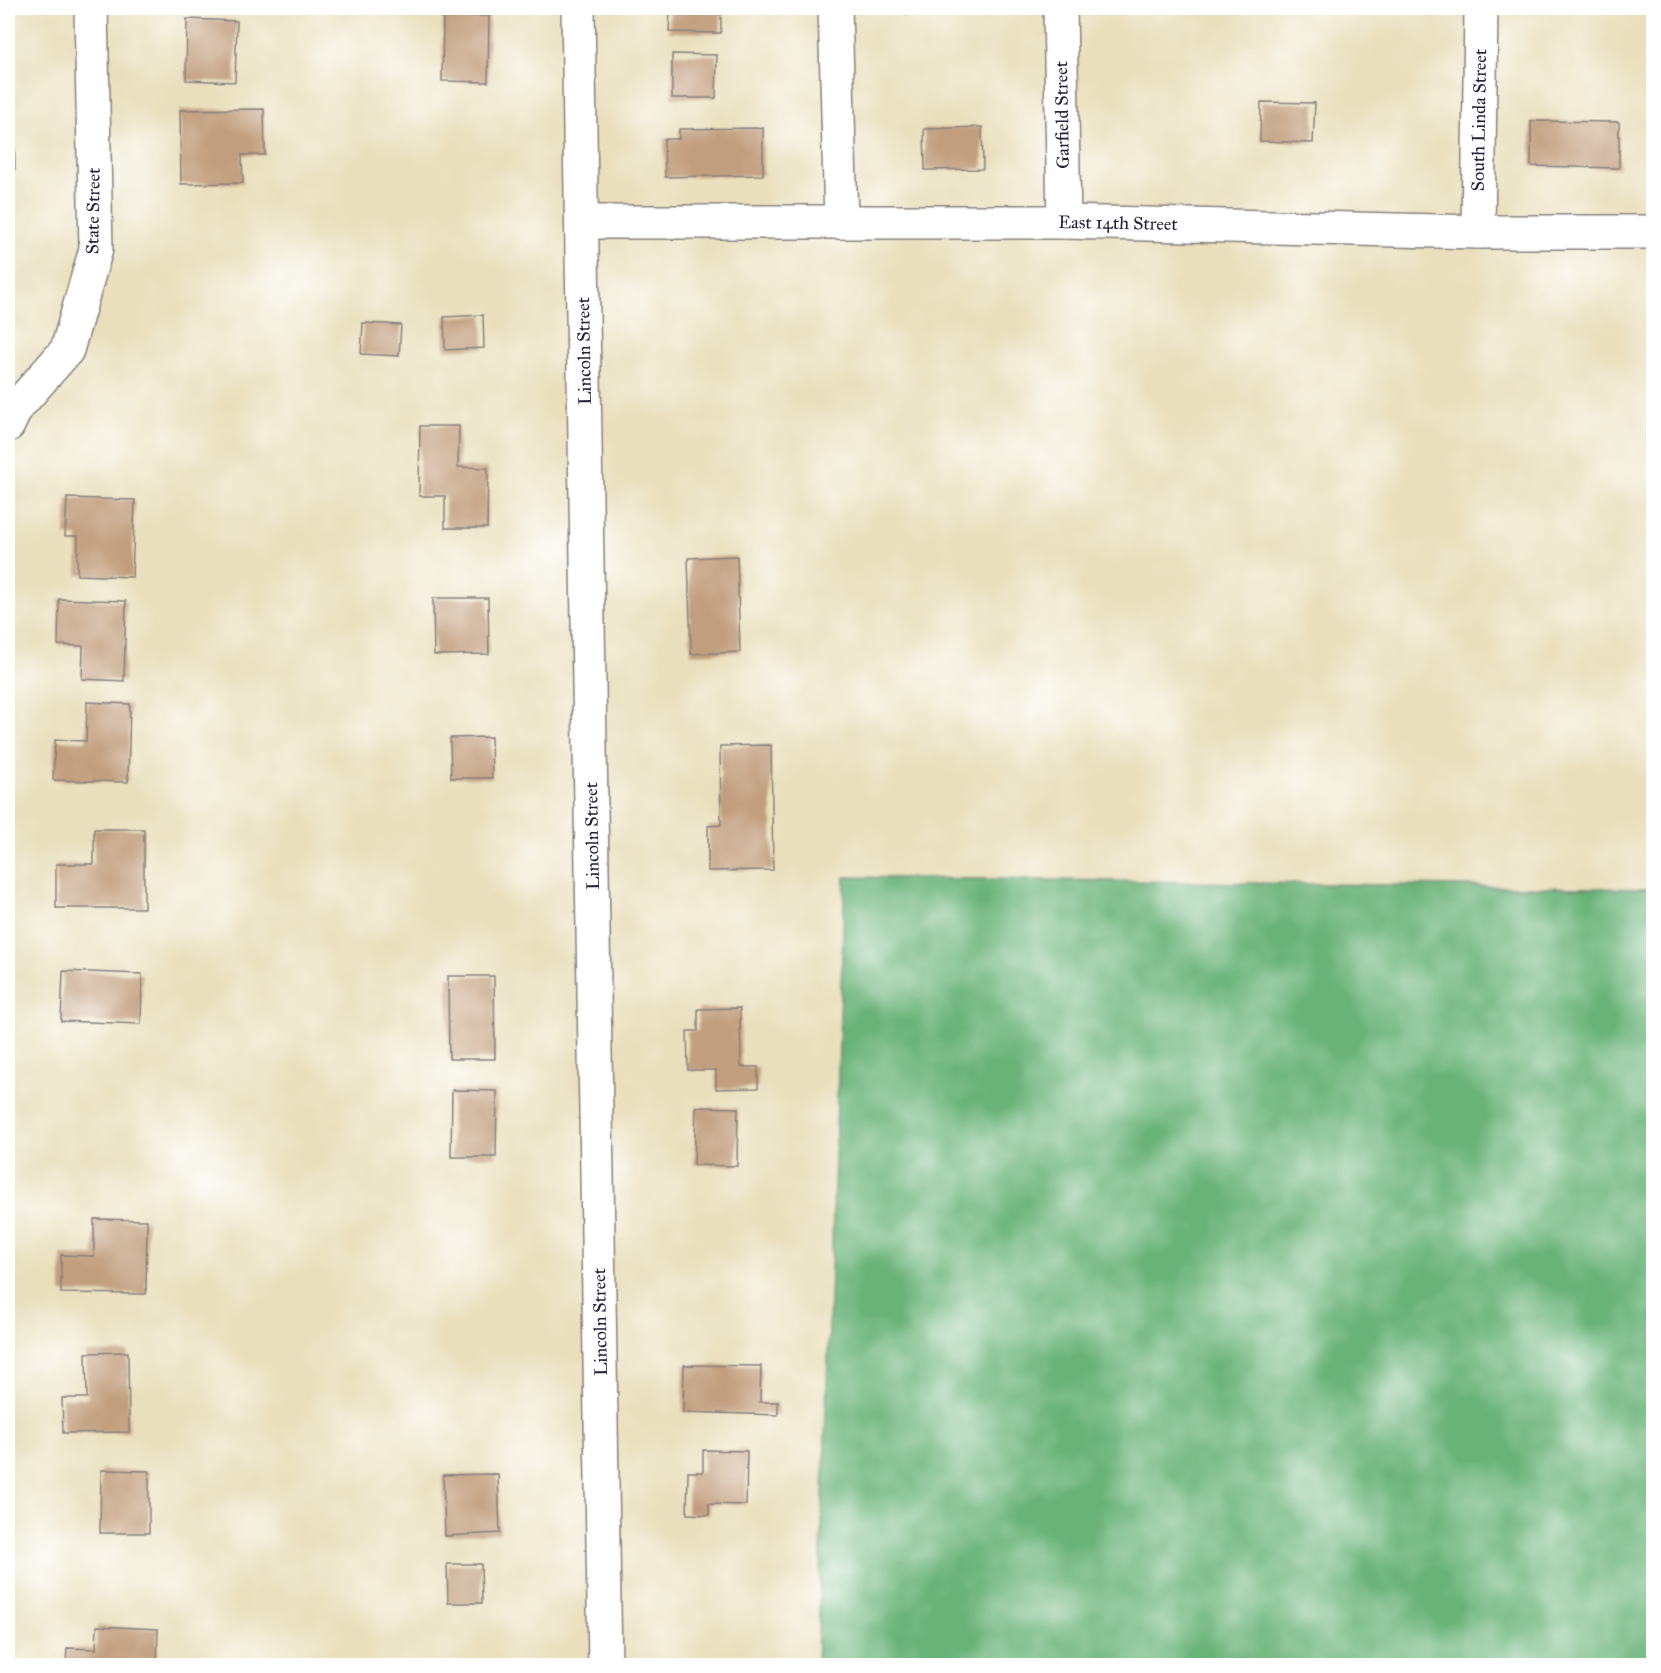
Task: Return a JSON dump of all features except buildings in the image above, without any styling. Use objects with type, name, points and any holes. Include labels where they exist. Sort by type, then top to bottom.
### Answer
[{"type":"street","name":"State Street","points":[[8,425],[16,408],[67,350],[96,249],[91,8]]},
{"type":"street","name":"Lincoln Street","points":[[578,8],[605,1665]]},
{"type":"street","points":[[835,8],[841,222]]},
{"type":"street","name":"Garfield Street","points":[[1060,8],[1064,222]]},
{"type":"street","name":"South Linda Street","points":[[1478,232],[1481,8]]},
{"type":"street","name":"East 14th Street","points":[[582,222],[1064,222],[1478,232],[1653,232]]},
{"type":"green space","points":[[845,877],[1653,889],[1653,1665],[817,1665]]}]
